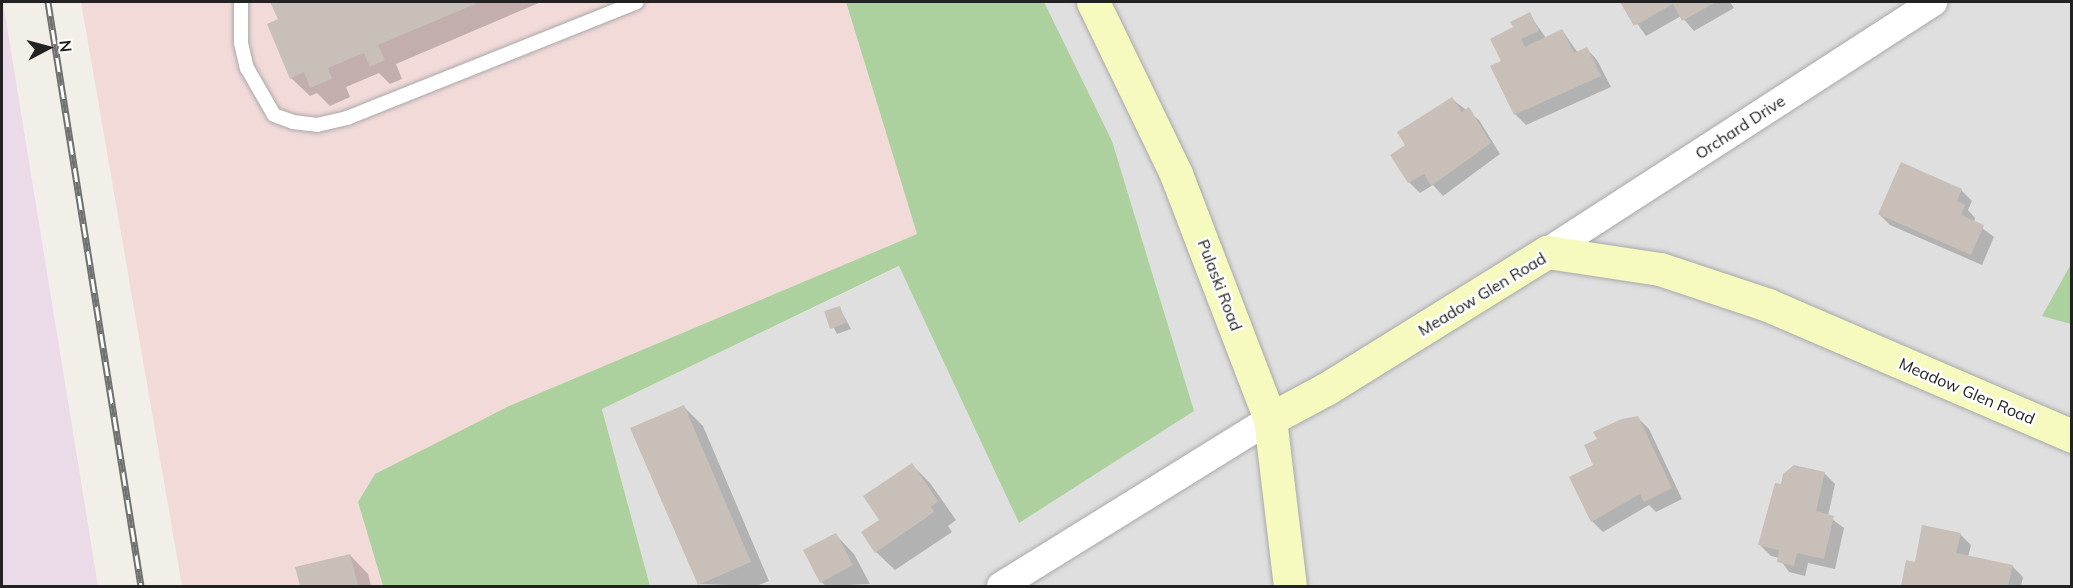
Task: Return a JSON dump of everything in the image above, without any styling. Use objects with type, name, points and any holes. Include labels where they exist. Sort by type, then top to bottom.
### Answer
[{"type":"street","name":"Pulaski Road","points":[[1093,2],[1176,174],[1270,419],[1290,586]]},
{"type":"street","name":"Orchard Drive","points":[[1547,252],[1933,2]]},
{"type":"street","name":"Meadow Glen Road","points":[[1001,586],[1270,419],[1326,389],[1547,252],[1660,269],[1768,305],[2072,436]]},
{"type":"lane","points":[[241,2],[241,42],[247,68],[274,115],[293,122],[317,125],[347,118],[637,2]]},
{"type":"shaded area","points":[[3,2],[98,586],[2,586]]},
{"type":"shaded area","points":[[81,2],[846,2],[917,234],[509,406],[375,474],[358,502],[383,586],[182,586]]},
{"type":"shaded area","points":[[1009,2],[2071,2],[2071,586],[650,586],[602,409],[900,266]]},
{"type":"green space","points":[[846,2],[1044,2],[1112,141],[1194,411],[1019,523],[899,266],[602,409],[650,586],[383,586],[358,502],[375,474],[509,406],[917,234]]},
{"type":"green space","points":[[2071,264],[2071,324],[2042,316]]},
{"type":"building","points":[[270,2],[480,2],[378,45],[385,60],[370,67],[364,53],[328,68],[332,79],[310,88],[304,72],[290,79],[267,24],[278,19]]},
{"type":"building","points":[[1620,2],[1716,2],[1682,21],[1673,4],[1634,26]]},
{"type":"building","points":[[1530,12],[1539,31],[1521,39],[1525,47],[1562,29],[1574,53],[1587,47],[1601,76],[1514,115],[1490,66],[1501,61],[1490,39],[1513,27],[1510,22]]},
{"type":"building","points":[[1452,97],[1462,112],[1469,107],[1491,143],[1431,186],[1424,174],[1408,183],[1390,155],[1405,145],[1397,132]]},
{"type":"building","points":[[1901,162],[1962,189],[1957,201],[1965,205],[1961,215],[1984,225],[1971,255],[1878,214]]},
{"type":"building","points":[[840,306],[846,323],[830,329],[824,311]]},
{"type":"building","points":[[684,405],[751,562],[698,585],[630,428]]},
{"type":"building","points":[[1638,416],[1672,488],[1644,502],[1640,494],[1591,522],[1569,477],[1593,465],[1584,445],[1597,439],[1593,432],[1622,419]]},
{"type":"building","points":[[912,463],[938,501],[931,507],[934,512],[875,553],[861,532],[879,520],[863,496]]},
{"type":"building","points":[[1794,465],[1825,472],[1816,511],[1834,516],[1824,559],[1797,553],[1794,566],[1777,562],[1779,550],[1758,545],[1775,483],[1781,484],[1783,474]]},
{"type":"building","points":[[1922,525],[1961,533],[1956,553],[2013,565],[2008,586],[1901,586],[1906,560],[1915,562]]},
{"type":"building","points":[[836,533],[853,565],[820,583],[803,550]]},
{"type":"building","points":[[350,554],[358,586],[300,586],[295,567]]},
{"type":"railway","points":[[48,2],[141,586]]}]
